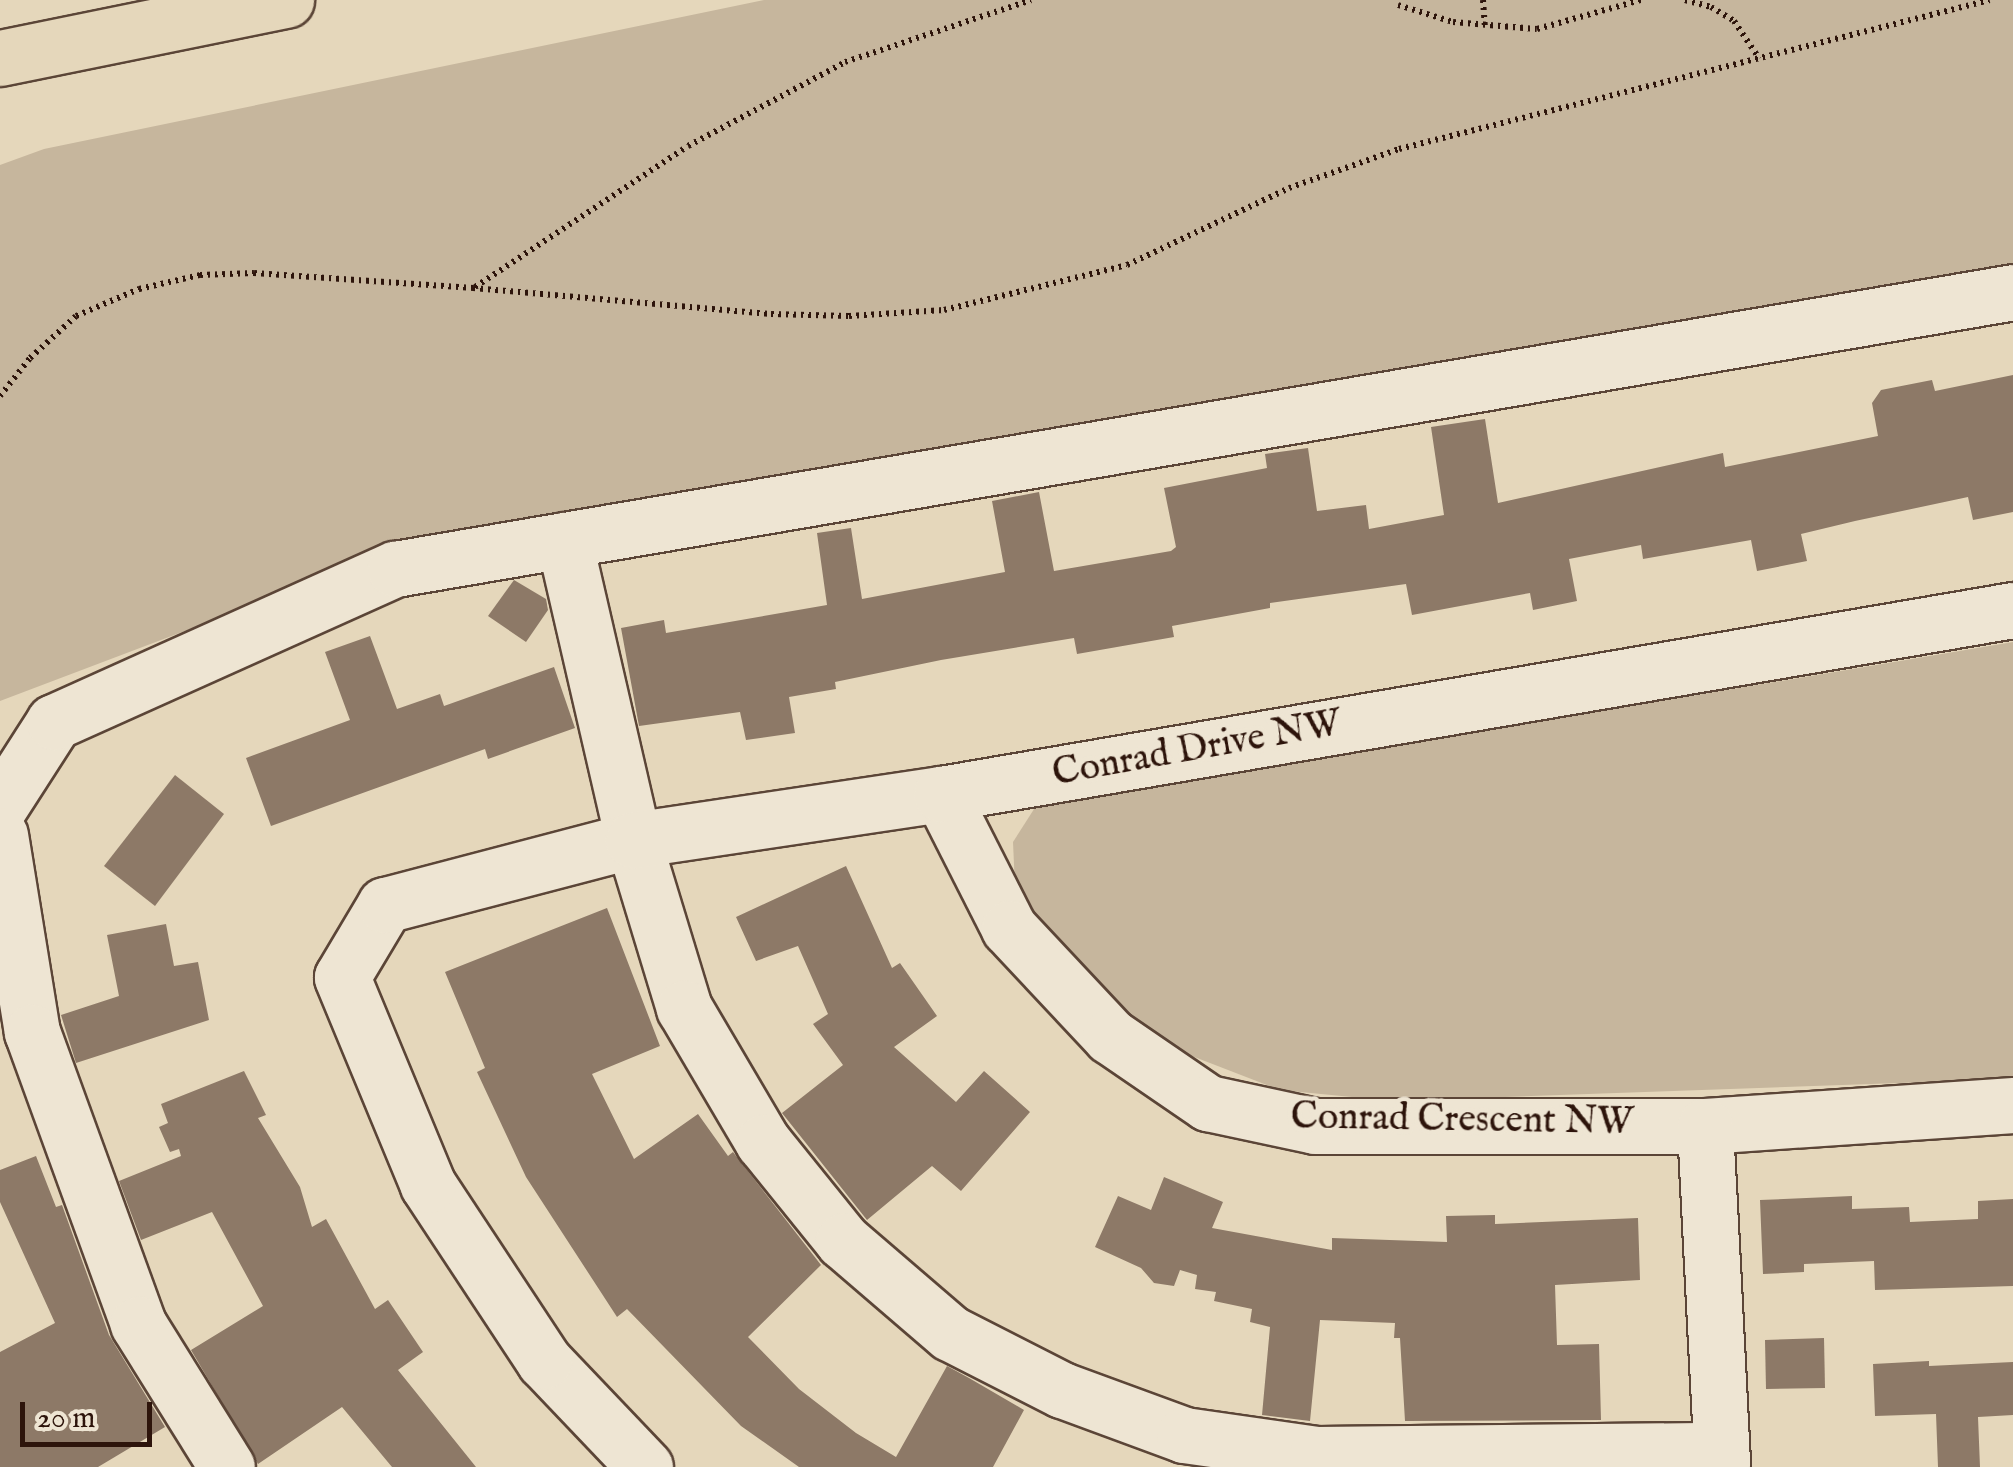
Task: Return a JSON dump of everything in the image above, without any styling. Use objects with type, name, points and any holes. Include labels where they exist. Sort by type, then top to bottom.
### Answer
[{"type":"main road","points":[[2,58],[286,0]]},
{"type":"street","points":[[0,806],[54,722],[395,568],[2013,292]]},
{"type":"street","points":[[564,540],[633,840],[684,1008],[763,1142],[843,1242],[950,1333],[1062,1390],[1184,1435],[1317,1454],[1721,1459],[1705,1126]]},
{"type":"street","name":"Conrad Drive NW","points":[[645,1467],[544,1361],[428,1185],[342,978],[385,905],[633,840],[942,794],[2013,610]]},
{"type":"street","name":"Conrad Crescent NW","points":[[942,794],[1009,928],[1110,1036],[1208,1103],[1316,1126],[1705,1126],[2013,1105]]},
{"type":"street","points":[[0,834],[38,1050],[138,1324],[227,1467]]},
{"type":"path","points":[[474,288],[688,146],[845,62],[1031,0]]},
{"type":"path","points":[[1483,0],[1485,26]]},
{"type":"path","points":[[1398,5],[1485,26],[1537,29],[1640,0]]},
{"type":"path","points":[[1684,0],[1711,7],[1734,22],[1759,58]]},
{"type":"path","points":[[0,396],[30,358],[76,316],[139,289],[200,275],[254,273],[474,288],[770,314],[849,316],[944,310],[1127,265],[1289,188],[1399,149],[1990,0]]},
{"type":"shaded area","points":[[764,0],[2013,0],[2013,281],[351,568],[0,701],[0,165],[44,149]]},
{"type":"shaded area","points":[[2013,642],[2013,1079],[1393,1101],[1280,1090],[1166,1046],[1078,975],[1015,887],[1013,842],[1036,806]]},
{"type":"building","points":[[2013,375],[2013,512],[1973,520],[1968,497],[1855,521],[1801,534],[1807,561],[1757,571],[1751,540],[1643,559],[1641,545],[1569,559],[1577,601],[1533,610],[1530,593],[1412,615],[1406,584],[1270,603],[1270,608],[1172,626],[1174,637],[1077,654],[1074,638],[941,660],[835,682],[836,689],[789,697],[795,733],[746,740],[740,712],[639,726],[621,628],[664,620],[666,633],[827,605],[817,533],[851,528],[862,599],[1005,572],[992,501],[1039,492],[1054,571],[1171,551],[1176,547],[1164,488],[1267,468],[1265,454],[1308,448],[1317,511],[1366,505],[1369,529],[1444,515],[1431,427],[1485,419],[1498,503],[1723,453],[1725,467],[1878,436],[1872,403],[1881,390],[1932,380],[1935,391]]},
{"type":"building","points":[[514,580],[546,599],[548,610],[526,642],[488,616]]},
{"type":"building","points":[[370,636],[397,709],[440,694],[444,706],[554,667],[575,728],[488,759],[485,749],[271,826],[246,758],[350,720],[325,652]]},
{"type":"building","points":[[175,775],[224,814],[155,906],[104,866]]},
{"type":"building","points":[[846,866],[892,968],[900,963],[937,1016],[894,1047],[956,1102],[984,1071],[1030,1112],[961,1191],[932,1166],[867,1220],[782,1113],[843,1065],[813,1024],[828,1014],[798,946],[756,961],[736,917]]},
{"type":"building","points":[[607,908],[660,1046],[592,1074],[634,1159],[698,1114],[728,1156],[733,1152],[821,1265],[748,1337],[799,1389],[856,1433],[896,1457],[947,1366],[1024,1410],[993,1467],[799,1467],[741,1426],[627,1309],[617,1317],[526,1177],[477,1072],[485,1068],[445,972]]},
{"type":"building","points":[[166,924],[174,966],[198,962],[209,1020],[76,1063],[61,1015],[119,996],[107,935]]},
{"type":"building","points":[[244,1071],[266,1115],[258,1118],[300,1187],[312,1227],[326,1219],[375,1309],[388,1300],[423,1352],[398,1370],[476,1467],[392,1467],[342,1407],[258,1464],[191,1350],[263,1306],[212,1212],[141,1240],[119,1181],[181,1156],[179,1149],[170,1152],[159,1127],[168,1123],[161,1104]]},
{"type":"building","points":[[36,1156],[56,1207],[62,1205],[109,1335],[165,1427],[98,1467],[0,1467],[0,1352],[55,1323],[0,1202],[0,1170]]},
{"type":"building","points":[[1164,1177],[1223,1202],[1212,1228],[1332,1250],[1332,1238],[1447,1242],[1446,1216],[1495,1215],[1495,1224],[1638,1218],[1640,1280],[1555,1285],[1557,1345],[1599,1344],[1601,1420],[1405,1421],[1400,1338],[1394,1338],[1395,1323],[1320,1320],[1310,1421],[1262,1415],[1270,1327],[1250,1322],[1252,1309],[1214,1301],[1216,1292],[1195,1289],[1197,1275],[1180,1270],[1174,1286],[1154,1283],[1141,1268],[1095,1247],[1118,1196],[1151,1210]]},
{"type":"building","points":[[1852,1196],[1852,1209],[1909,1207],[1910,1222],[1978,1219],[1978,1201],[2013,1199],[2013,1286],[1875,1290],[1874,1261],[1804,1264],[1804,1272],[1763,1274],[1760,1200]]},
{"type":"building","points":[[1824,1338],[1825,1388],[1766,1389],[1765,1340]]},
{"type":"building","points":[[1929,1361],[1929,1366],[2013,1362],[2013,1415],[1978,1417],[1980,1467],[1938,1467],[1936,1414],[1875,1416],[1873,1364]]}]
